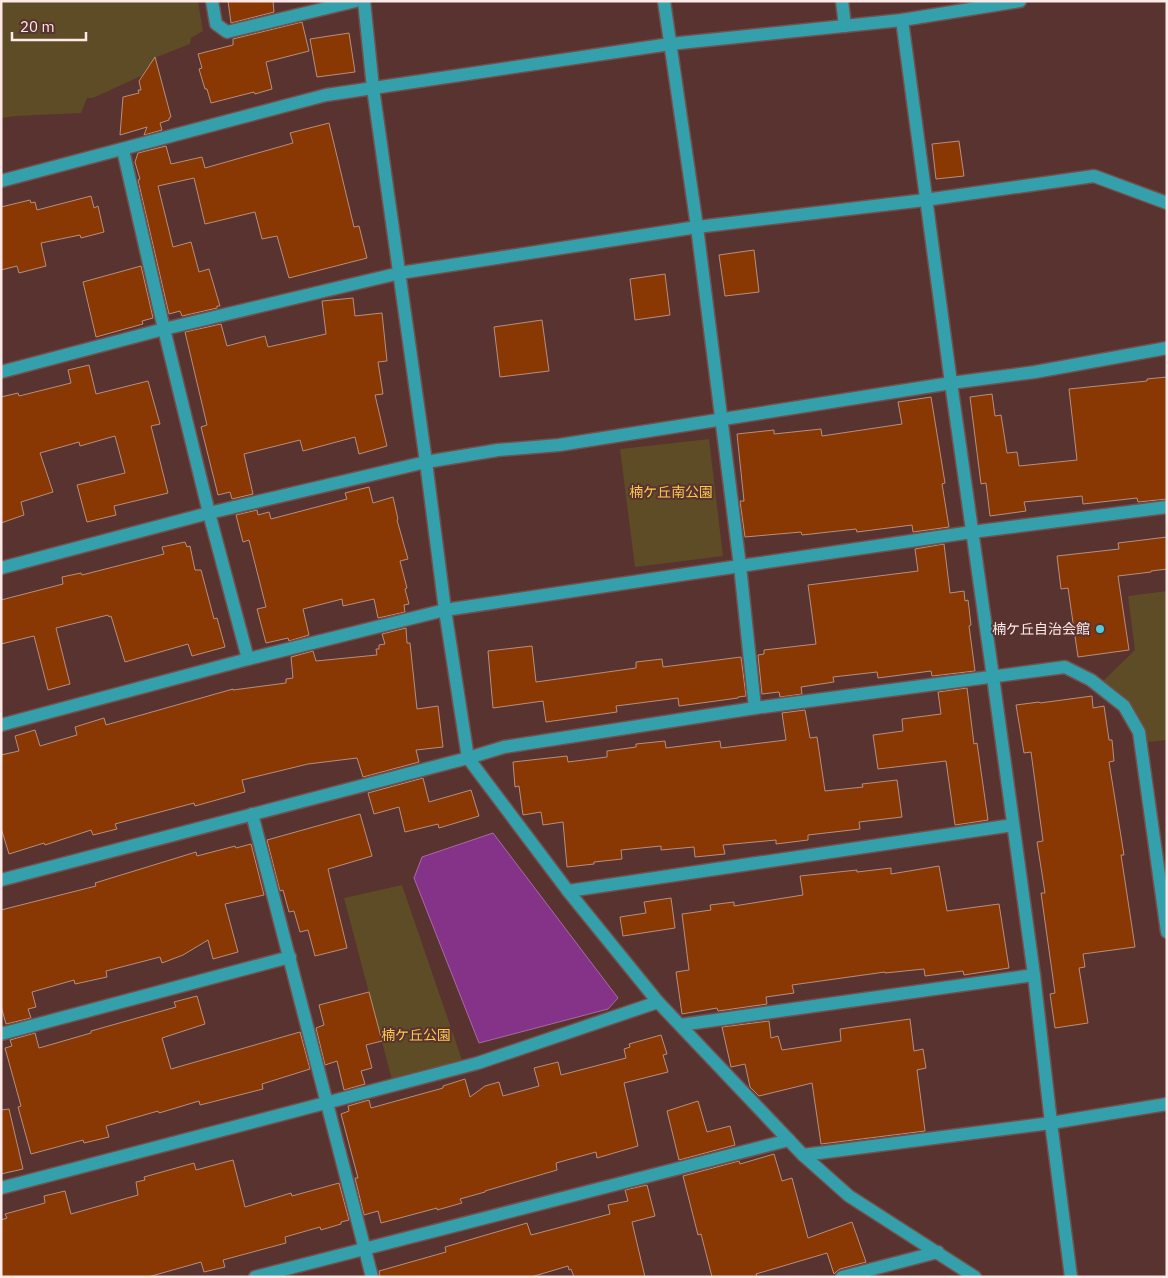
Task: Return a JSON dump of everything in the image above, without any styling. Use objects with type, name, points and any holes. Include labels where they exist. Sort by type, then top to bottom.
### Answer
[{"type":"street","points":[[212,1],[216,24],[227,32],[356,1]]},
{"type":"street","points":[[364,1],[373,88],[445,610],[468,758],[568,891],[658,1002],[788,1140],[849,1196],[975,1277]]},
{"type":"street","points":[[664,1],[697,227],[740,566],[755,708]]},
{"type":"street","points":[[842,1],[845,26]]},
{"type":"street","points":[[1,182],[326,95],[670,44],[902,20],[1020,1]]},
{"type":"street","points":[[902,20],[925,200],[1034,975],[1071,1277]]},
{"type":"street","points":[[123,150],[209,513],[248,659]]},
{"type":"street","points":[[1,372],[164,329],[400,273],[697,227],[925,200],[1094,176],[1167,203]]},
{"type":"street","points":[[1,568],[209,513],[426,462],[498,450],[559,445],[951,383],[1035,372],[1167,348]]},
{"type":"street","points":[[1,725],[248,659],[445,610],[972,532],[1167,507]]},
{"type":"street","points":[[1,880],[504,747],[755,708],[1065,667],[1091,680],[1124,706],[1139,732],[1167,932]]},
{"type":"street","points":[[252,814],[372,1277]]},
{"type":"street","points":[[568,891],[1013,825]]},
{"type":"street","points":[[1,1034],[290,957]]},
{"type":"street","points":[[680,1025],[1034,975]]},
{"type":"street","points":[[1,1188],[478,1063],[658,1002]]},
{"type":"street","points":[[804,1155],[1051,1123],[1167,1104]]},
{"type":"street","points":[[255,1277],[788,1140]]},
{"type":"street","points":[[842,1277],[938,1252]]},
{"type":"green space","points":[[1,1],[198,1],[203,31],[191,38],[190,44],[157,57],[141,76],[93,98],[87,98],[81,113],[1,118]]},
{"type":"green space","name":"楠ケ丘南公園","points":[[709,439],[723,556],[635,567],[620,449]]},
{"type":"green space","points":[[1167,591],[1167,740],[1148,742],[1127,703],[1101,683],[1135,650],[1128,596]]},
{"type":"green space","name":"楠ケ丘公園","points":[[402,885],[463,1063],[392,1080],[344,898]]},
{"type":"shaded area","points":[[493,833],[618,998],[608,1009],[479,1043],[414,878],[422,857]]},
{"type":"building","points":[[228,1],[273,1],[274,12],[231,23]]},
{"type":"building","points":[[302,22],[309,51],[266,62],[272,89],[211,103],[199,69],[202,68],[198,54],[233,45],[233,39]]},
{"type":"building","points":[[349,33],[355,72],[317,77],[310,39]]},
{"type":"building","points":[[155,57],[171,117],[169,120],[160,123],[162,130],[144,135],[147,127],[120,135],[123,97],[139,93],[138,90],[141,90],[139,81]]},
{"type":"building","points":[[329,123],[354,227],[359,226],[367,258],[289,278],[277,236],[262,239],[255,212],[205,224],[194,178],[158,186],[173,247],[191,242],[199,272],[209,269],[220,306],[182,316],[180,311],[169,314],[138,180],[140,179],[135,162],[138,153],[166,146],[171,164],[202,157],[205,168],[293,143],[290,133]]},
{"type":"building","points":[[959,141],[964,176],[936,179],[932,144]]},
{"type":"building","points":[[91,196],[94,208],[98,206],[104,232],[81,238],[80,235],[41,243],[46,266],[19,273],[17,266],[1,270],[1,207],[30,200],[31,203],[35,202],[37,210]]},
{"type":"building","points":[[754,250],[759,292],[725,296],[719,255]]},
{"type":"building","points":[[141,266],[153,318],[142,321],[143,324],[96,337],[83,282]]},
{"type":"building","points":[[665,274],[670,315],[635,320],[630,279]]},
{"type":"building","points":[[353,298],[355,316],[382,313],[387,361],[378,362],[383,394],[375,395],[387,446],[359,454],[355,437],[303,451],[300,440],[244,454],[253,494],[232,499],[230,492],[218,495],[201,427],[207,425],[185,332],[221,324],[227,346],[265,336],[268,347],[326,334],[322,301]]},
{"type":"building","points":[[542,320],[549,371],[500,377],[494,327]]},
{"type":"building","points":[[89,365],[96,394],[148,381],[160,424],[151,426],[168,493],[114,506],[116,515],[87,522],[77,485],[125,473],[115,436],[80,446],[79,442],[40,453],[53,492],[21,502],[24,515],[1,523],[1,397],[18,393],[19,396],[71,383],[68,370]]},
{"type":"building","points":[[1167,377],[1167,499],[1138,502],[1137,498],[1083,504],[1082,496],[1024,502],[1026,511],[990,516],[986,483],[981,484],[970,397],[992,394],[995,416],[1001,415],[1007,453],[1017,452],[1019,466],[1077,460],[1069,389],[1147,381],[1147,379]]},
{"type":"building","points":[[931,397],[945,483],[942,484],[949,527],[913,532],[912,525],[857,532],[856,529],[802,535],[801,532],[745,537],[740,501],[744,501],[737,434],[774,430],[774,434],[821,429],[822,436],[902,424],[898,402]]},
{"type":"building","points":[[369,487],[373,503],[393,497],[397,520],[408,559],[400,561],[409,604],[404,605],[405,612],[378,618],[374,599],[343,606],[342,599],[303,609],[309,635],[289,641],[288,638],[266,643],[257,609],[266,607],[249,540],[243,542],[236,515],[257,510],[258,515],[269,512],[271,519],[347,499],[345,493]]},
{"type":"building","points":[[1167,537],[1167,569],[1118,576],[1129,650],[1078,657],[1068,588],[1061,589],[1057,556],[1119,549],[1118,543]]},
{"type":"building","points":[[185,542],[187,547],[190,546],[195,570],[201,570],[214,619],[217,618],[225,647],[192,656],[188,644],[125,662],[111,616],[109,617],[108,615],[56,628],[70,684],[48,690],[34,636],[1,644],[1,600],[63,584],[62,577],[81,573],[82,575],[164,554],[162,547]]},
{"type":"building","points":[[944,544],[950,593],[964,591],[965,601],[968,600],[971,625],[969,626],[975,671],[932,676],[931,671],[878,678],[877,672],[833,677],[834,682],[801,687],[802,694],[780,697],[779,692],[762,694],[758,655],[764,654],[764,650],[816,644],[808,585],[918,571],[915,549]]},
{"type":"building","points":[[406,628],[407,643],[410,643],[417,709],[438,706],[443,747],[416,750],[419,762],[363,777],[357,758],[308,764],[242,780],[245,792],[195,806],[194,803],[115,824],[117,829],[93,835],[91,830],[9,854],[1,828],[1,755],[19,751],[15,736],[35,730],[40,746],[77,735],[75,727],[104,718],[106,725],[233,689],[286,683],[286,679],[293,678],[291,657],[313,651],[316,661],[377,655],[376,649],[379,649],[379,645],[385,644],[382,634]]},
{"type":"building","points":[[532,646],[536,682],[636,668],[636,662],[662,659],[663,667],[741,657],[746,696],[679,706],[678,698],[616,706],[617,712],[546,722],[543,701],[493,708],[488,651]]},
{"type":"building","points":[[967,688],[974,744],[977,743],[988,820],[955,825],[946,761],[878,769],[873,735],[903,731],[902,719],[941,714],[938,692]]},
{"type":"building","points":[[1092,696],[1093,708],[1104,706],[1109,740],[1112,740],[1114,761],[1109,762],[1124,855],[1121,855],[1135,947],[1083,954],[1085,967],[1079,968],[1088,1023],[1055,1028],[1050,994],[1055,993],[1041,893],[1045,893],[1037,842],[1043,841],[1031,752],[1024,753],[1016,705]]},
{"type":"building","points":[[805,710],[810,738],[817,737],[825,791],[863,787],[862,784],[897,780],[902,817],[859,822],[860,829],[808,835],[808,840],[776,844],[776,840],[723,845],[725,854],[695,857],[694,847],[661,850],[661,846],[621,850],[622,859],[567,867],[563,822],[543,825],[541,812],[523,815],[519,786],[515,787],[513,762],[567,756],[568,762],[607,757],[607,751],[636,747],[636,744],[665,741],[666,748],[720,741],[721,748],[786,740],[782,713]]},
{"type":"building","points":[[423,778],[429,802],[471,790],[479,816],[439,828],[438,824],[405,832],[399,807],[374,814],[368,793]]},
{"type":"building","points":[[360,814],[372,856],[328,869],[347,948],[315,956],[308,930],[300,932],[294,911],[289,912],[283,890],[280,891],[267,840]]},
{"type":"building","points":[[251,844],[264,895],[225,904],[238,952],[213,959],[208,940],[183,955],[162,963],[160,957],[106,971],[107,977],[75,984],[74,980],[32,992],[36,1007],[28,1009],[31,1018],[6,1024],[1,1006],[1,910],[96,886],[95,883],[196,852],[197,856],[235,846],[236,848]]},
{"type":"building","points":[[939,866],[947,911],[999,904],[1009,968],[964,975],[963,971],[925,976],[924,969],[885,972],[792,985],[794,993],[766,997],[767,1004],[718,1011],[717,1008],[682,1014],[676,972],[689,970],[682,914],[711,910],[710,905],[734,902],[734,906],[803,895],[800,876],[891,868],[891,874]]},
{"type":"building","points":[[671,898],[675,928],[623,936],[620,917],[646,913],[644,902]]},
{"type":"building","points":[[369,992],[382,1041],[366,1045],[372,1068],[361,1071],[365,1084],[344,1090],[337,1061],[325,1065],[316,1028],[324,1025],[319,1005]]},
{"type":"building","points":[[197,996],[205,1024],[162,1038],[171,1069],[300,1032],[310,1069],[262,1084],[263,1089],[200,1105],[199,1101],[106,1126],[109,1137],[84,1143],[83,1140],[31,1154],[18,1107],[21,1106],[5,1048],[12,1046],[10,1040],[35,1033],[39,1048],[176,1007],[174,1002]]},
{"type":"building","points":[[910,1019],[914,1051],[923,1049],[926,1068],[917,1070],[925,1131],[821,1144],[812,1083],[759,1096],[750,1087],[745,1064],[731,1067],[722,1027],[769,1021],[771,1038],[778,1036],[782,1050],[841,1041],[840,1029]]},
{"type":"building","points":[[661,1035],[667,1054],[663,1055],[668,1072],[624,1083],[638,1146],[597,1158],[596,1152],[556,1163],[557,1170],[460,1199],[462,1203],[437,1210],[437,1208],[381,1223],[378,1211],[364,1215],[355,1178],[358,1178],[341,1114],[349,1111],[348,1106],[369,1100],[371,1108],[443,1088],[443,1086],[465,1079],[470,1097],[485,1086],[499,1082],[503,1096],[539,1086],[534,1068],[558,1062],[561,1075],[626,1058],[624,1049],[630,1047],[629,1044]]},
{"type":"building","points":[[698,1101],[707,1132],[730,1126],[735,1145],[679,1160],[667,1111]]},
{"type":"building","points":[[9,1109],[23,1169],[1,1174],[1,1110]]},
{"type":"building","points":[[774,1154],[782,1181],[792,1178],[808,1238],[852,1222],[866,1262],[840,1269],[834,1274],[827,1253],[756,1274],[757,1277],[712,1277],[701,1234],[698,1235],[683,1176],[739,1161],[740,1164]]},
{"type":"building","points":[[233,1160],[245,1207],[291,1193],[292,1196],[339,1183],[349,1220],[321,1230],[320,1227],[285,1237],[286,1243],[223,1260],[225,1267],[204,1272],[201,1262],[148,1277],[1,1277],[1,1220],[7,1218],[5,1214],[45,1203],[44,1196],[65,1191],[71,1214],[138,1195],[136,1182],[145,1180],[144,1177],[194,1163],[196,1170]]},
{"type":"building","points":[[647,1185],[655,1216],[632,1222],[645,1277],[574,1277],[568,1266],[531,1277],[380,1277],[379,1271],[446,1252],[445,1247],[527,1223],[531,1235],[610,1214],[608,1205],[628,1201],[625,1190]]},
{"type":"place","name":"楠ケ丘自治会館","points":[[1100,629]]}]
